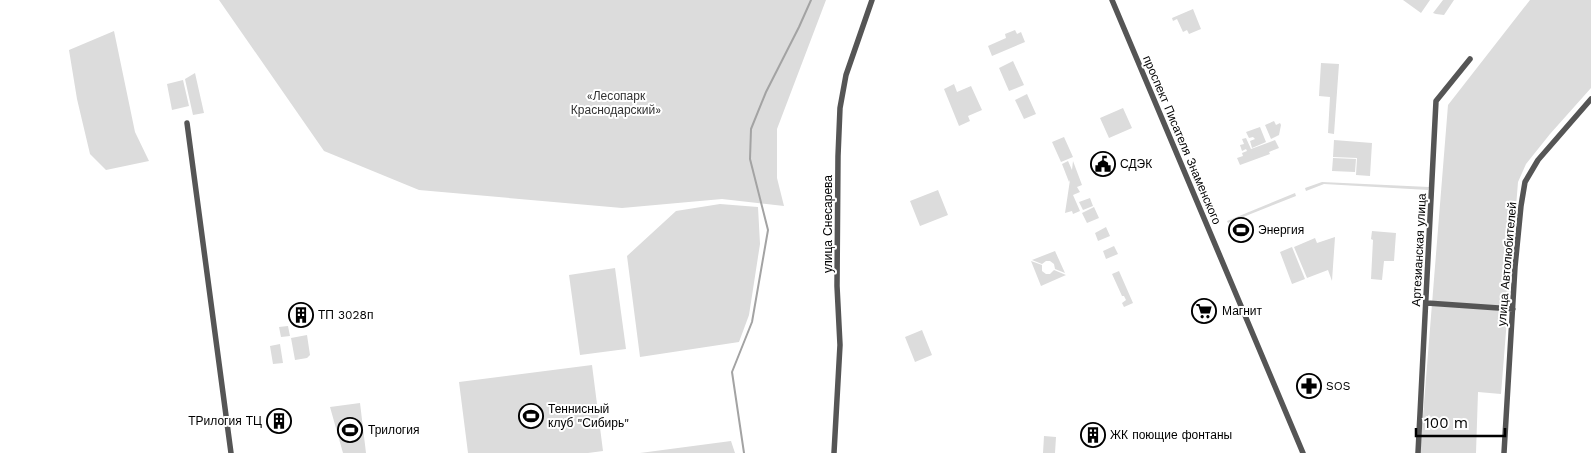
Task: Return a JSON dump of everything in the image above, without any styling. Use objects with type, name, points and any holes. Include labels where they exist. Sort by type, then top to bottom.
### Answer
[{"type":"street","name":"улица Снесарева","points":[[834,453],[840,345],[837,251],[840,108],[846,75],[872,0]]},
{"type":"street","name":"проспект Писателя Знаменского","points":[[1112,0],[1303,453]]},
{"type":"street","name":"Артезианская улица","points":[[1418,453],[1436,101],[1470,59]]},
{"type":"street","name":"улица Автолюбителей","points":[[1504,453],[1520,215],[1525,182],[1538,160],[1591,99]]},
{"type":"street","points":[[187,123],[231,453]]},
{"type":"street","points":[[1427,303],[1513,309]]},
{"type":"green space","name":"«Лесопарк Краснодарский»","points":[[219,0],[826,0],[777,129],[777,178],[784,206],[722,199],[622,208],[419,190],[324,151]]},
{"type":"green space","points":[[1403,0],[1430,0],[1421,13]]},
{"type":"green space","points":[[1443,0],[1454,0],[1444,15],[1433,13]]},
{"type":"green space","points":[[1530,0],[1591,0],[1591,88],[1526,164],[1518,182],[1501,394],[1478,392],[1476,453],[1420,453],[1448,105]]},
{"type":"green space","points":[[1193,9],[1201,29],[1189,34],[1187,30],[1183,32],[1177,19],[1173,21],[1172,18]]},
{"type":"green space","points":[[1015,30],[1017,34],[1021,32],[1025,42],[992,56],[988,46],[1006,38],[1005,34]]},
{"type":"green space","points":[[114,31],[135,132],[149,161],[106,170],[90,154],[77,99],[69,50]]},
{"type":"green space","points":[[1013,61],[1024,85],[1009,91],[999,68]]},
{"type":"green space","points":[[1321,63],[1339,64],[1334,134],[1328,133],[1330,97],[1319,96]]},
{"type":"green space","points":[[195,73],[204,113],[193,115],[185,79]]},
{"type":"green space","points":[[183,80],[189,106],[172,110],[167,84]]},
{"type":"green space","points":[[954,84],[957,92],[971,86],[982,110],[968,116],[970,121],[959,126],[944,89]]},
{"type":"green space","points":[[1027,94],[1036,114],[1024,119],[1015,100]]},
{"type":"green space","points":[[1123,108],[1132,128],[1109,138],[1100,118]]},
{"type":"green space","points":[[1274,121],[1276,125],[1280,123],[1281,125],[1279,135],[1271,139],[1265,125]]},
{"type":"green space","points":[[1260,127],[1266,142],[1252,148],[1250,141],[1255,139],[1253,137],[1249,138],[1246,132]]},
{"type":"green space","points":[[1064,137],[1073,157],[1061,162],[1052,142]]},
{"type":"green space","points":[[1246,138],[1251,149],[1275,140],[1279,148],[1269,152],[1270,154],[1240,165],[1237,158],[1243,156],[1242,153],[1247,151],[1246,149],[1242,151],[1240,145],[1244,144],[1242,139]]},
{"type":"green space","points":[[1334,140],[1372,143],[1370,176],[1356,175],[1357,158],[1333,157]]},
{"type":"green space","points":[[1333,158],[1356,159],[1355,172],[1332,171]]},
{"type":"green space","points":[[1068,161],[1072,170],[1073,161],[1082,185],[1077,187],[1080,192],[1073,195],[1080,211],[1073,214],[1072,211],[1065,213],[1070,180],[1069,182],[1062,164]]},
{"type":"green space","points":[[1322,182],[1429,187],[1428,190],[1324,184],[1306,191],[1305,188]]},
{"type":"green space","points":[[938,190],[948,215],[920,226],[910,201]]},
{"type":"green space","points":[[1295,193],[1296,196],[1228,223],[1227,221]]},
{"type":"green space","points":[[1090,198],[1093,206],[1083,210],[1079,202]]},
{"type":"green space","points":[[720,204],[758,207],[760,244],[749,315],[739,342],[640,357],[627,256],[676,211]]},
{"type":"green space","points":[[1094,207],[1099,218],[1087,223],[1082,213]]},
{"type":"green space","points":[[1106,227],[1110,236],[1098,241],[1095,233]]},
{"type":"green space","points":[[1372,231],[1396,233],[1394,261],[1384,261],[1382,280],[1371,279]]},
{"type":"green space","points":[[1335,237],[1332,281],[1328,270],[1307,278],[1294,247],[1315,238],[1317,243]]},
{"type":"green space","points":[[1114,246],[1118,254],[1106,259],[1103,251]]},
{"type":"green space","points":[[1292,247],[1305,279],[1292,284],[1280,252]]},
{"type":"green space","points":[[1055,251],[1065,273],[1055,269],[1054,264],[1050,261],[1042,264],[1032,260]]},
{"type":"green space","points":[[1031,261],[1042,265],[1042,271],[1046,274],[1050,274],[1054,270],[1066,275],[1041,286]]},
{"type":"green space","points":[[615,268],[626,349],[580,355],[569,275]]},
{"type":"green space","points":[[1119,271],[1133,303],[1124,307],[1122,303],[1126,300],[1122,296],[1112,274]]},
{"type":"green space","points":[[288,326],[290,336],[281,337],[279,327]]},
{"type":"green space","points":[[922,330],[932,355],[915,362],[905,337]]},
{"type":"green space","points":[[307,335],[310,355],[307,358],[295,360],[291,338]]},
{"type":"green space","points":[[280,344],[283,363],[273,364],[270,346]]},
{"type":"green space","name":"Теннисный клуб \"Сибирь\"","points":[[592,365],[603,451],[588,453],[468,453],[459,382]]},
{"type":"green space","name":"Трилогия","points":[[360,403],[366,453],[343,453],[330,407]]},
{"type":"green space","points":[[1044,436],[1056,437],[1055,453],[1043,453]]},
{"type":"green space","points":[[731,441],[735,453],[640,453]]},
{"type":"waterway","points":[[744,453],[732,372],[752,322],[768,230],[750,159],[751,129],[766,92],[811,0]]},
{"type":"place","name":"СДЭК","points":[[1103,164]]},
{"type":"place","name":"Энергия","points":[[1241,230]]},
{"type":"place","name":"Магнит","points":[[1204,311]]},
{"type":"place","name":"ТП 3028п","points":[[301,315]]},
{"type":"place","name":"SOS","points":[[1309,386]]},
{"type":"place","name":"Теннисный клуб \"Сибирь\"","points":[[531,416]]},
{"type":"place","name":"ТРилогия ТЦ","points":[[279,421]]},
{"type":"place","name":"Трилогия","points":[[350,430]]},
{"type":"place","name":"ЖК поющие фонтаны","points":[[1093,435]]}]
